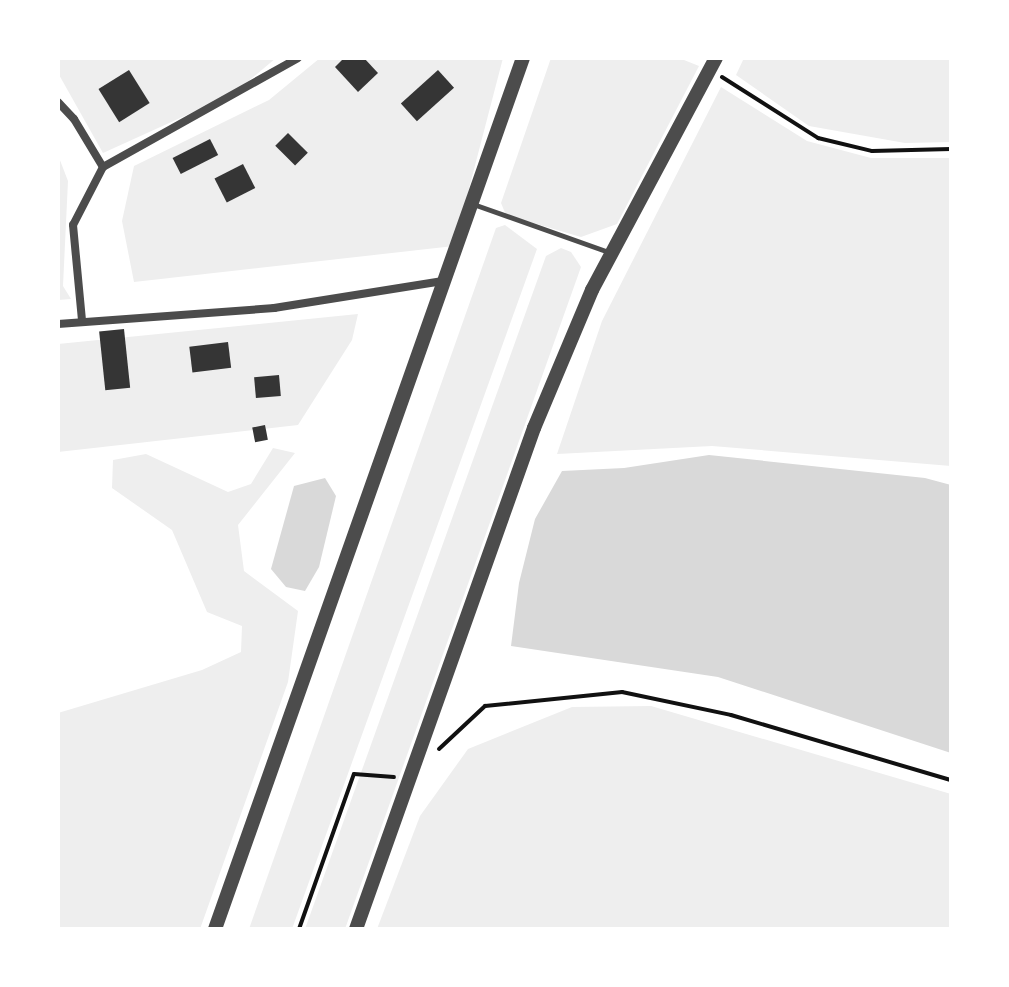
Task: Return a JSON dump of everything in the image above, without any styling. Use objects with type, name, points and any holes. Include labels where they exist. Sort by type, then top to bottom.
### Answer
[{"type":"street","points":[[82,321],[73,225],[103,167],[298,58]]},
{"type":"street","points":[[215,929],[523,58]]},
{"type":"street","points":[[356,929],[534,428],[612,253],[713,64]]},
{"type":"street","points":[[58,102],[74,119],[103,167]]},
{"type":"street","points":[[58,324],[274,308],[443,281]]},
{"type":"lane","points":[[471,203],[612,253]]},
{"type":"path","points":[[713,64],[818,138],[872,151],[951,149]]},
{"type":"path","points":[[299,929],[354,774],[410,777],[485,706],[622,692],[731,715],[951,780]]},
{"type":"shaded area","points":[[58,58],[276,58],[233,94],[103,153],[58,73]]},
{"type":"shaded area","points":[[320,58],[503,58],[454,246],[134,282],[122,221],[134,166],[269,100]]},
{"type":"shaded area","points":[[551,58],[679,58],[699,66],[617,224],[581,237],[506,215],[501,203]]},
{"type":"shaded area","points":[[744,58],[951,58],[951,142],[905,143],[809,126],[736,75]]},
{"type":"shaded area","points":[[721,87],[807,141],[871,158],[951,158],[951,466],[712,446],[557,454],[602,321]]},
{"type":"shaded area","points":[[58,155],[68,181],[63,286],[71,299],[58,300]]},
{"type":"shaded area","points":[[505,225],[537,249],[292,929],[249,929],[496,228]]},
{"type":"shaded area","points":[[561,248],[571,252],[581,267],[345,929],[305,929],[546,256]]},
{"type":"shaded area","points":[[358,314],[352,340],[298,425],[58,452],[58,344]]},
{"type":"shaded area","points":[[273,448],[295,453],[238,525],[244,571],[298,611],[288,682],[200,929],[58,929],[58,713],[202,670],[241,652],[242,626],[207,612],[172,530],[112,488],[113,460],[146,454],[228,492],[251,484]]},
{"type":"shaded area","points":[[709,455],[925,478],[951,485],[951,753],[718,677],[511,646],[519,583],[535,519],[562,471],[624,468]]},
{"type":"shaded area","points":[[325,478],[336,496],[319,567],[305,591],[286,587],[271,569],[294,486]]},
{"type":"shaded area","points":[[651,706],[951,794],[951,929],[377,929],[420,816],[468,749],[572,707]]},
{"type":"building","points":[[344,58],[364,58],[378,73],[358,92],[335,67]]},
{"type":"building","points":[[129,70],[150,103],[119,122],[98,89]]},
{"type":"building","points":[[438,70],[454,88],[417,121],[401,103]]},
{"type":"building","points":[[288,133],[308,153],[295,166],[275,146]]},
{"type":"building","points":[[210,139],[218,155],[181,174],[173,158]]},
{"type":"building","points":[[243,164],[255,188],[227,203],[214,179]]},
{"type":"building","points":[[124,329],[130,388],[105,390],[99,332]]},
{"type":"building","points":[[228,342],[231,368],[192,373],[189,347]]},
{"type":"building","points":[[279,375],[281,396],[256,398],[254,377]]},
{"type":"building","points":[[265,425],[268,440],[255,442],[252,427]]}]
